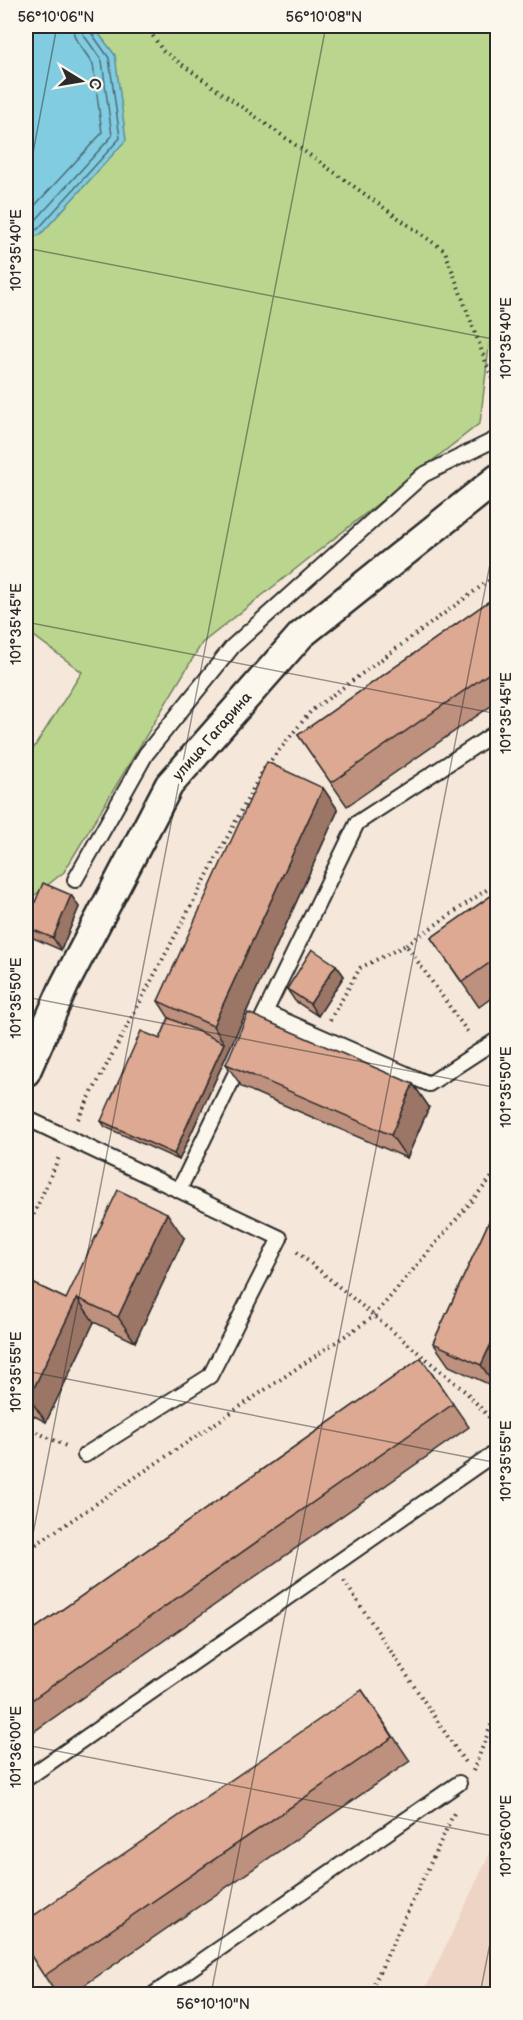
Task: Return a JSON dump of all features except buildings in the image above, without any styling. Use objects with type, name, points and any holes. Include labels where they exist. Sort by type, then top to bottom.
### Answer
[{"type":"street","name":"улица Гагарина","points":[[26,1072],[65,984],[169,785],[301,635],[498,478]]},
{"type":"lane","points":[[75,880],[146,754],[233,646],[423,476],[498,438]]},
{"type":"lane","points":[[179,1190],[357,823],[498,731]]},
{"type":"lane","points":[[266,1012],[429,1084],[498,1039]]},
{"type":"lane","points":[[26,1118],[280,1238],[210,1376],[85,1455]]},
{"type":"lane","points":[[26,1779],[498,1451]]},
{"type":"lane","points":[[154,1995],[459,1783]]},
{"type":"path","points":[[146,26],[163,51],[445,251],[498,395]]},
{"type":"path","points":[[26,1231],[68,1138],[263,770],[311,711],[498,574]]},
{"type":"path","points":[[321,1036],[360,968],[406,945],[498,882]]},
{"type":"path","points":[[406,945],[481,1050]]},
{"type":"path","points":[[26,1551],[373,1317],[498,1170]]},
{"type":"path","points":[[280,1238],[467,1393],[498,1427]]},
{"type":"path","points":[[26,1427],[85,1455]]},
{"type":"path","points":[[333,1565],[472,1773],[498,1708]]},
{"type":"path","points":[[369,1995],[458,1805]]},
{"type":"shaded area","points":[[497,1838],[497,1994],[423,1994]]},
{"type":"green space","points":[[26,26],[497,26],[498,305],[494,305],[480,423],[202,643],[64,872],[26,902],[26,760],[82,672],[26,630]]},
{"type":"water","points":[[26,26],[93,26],[115,55],[126,140],[40,235],[26,239]]}]
